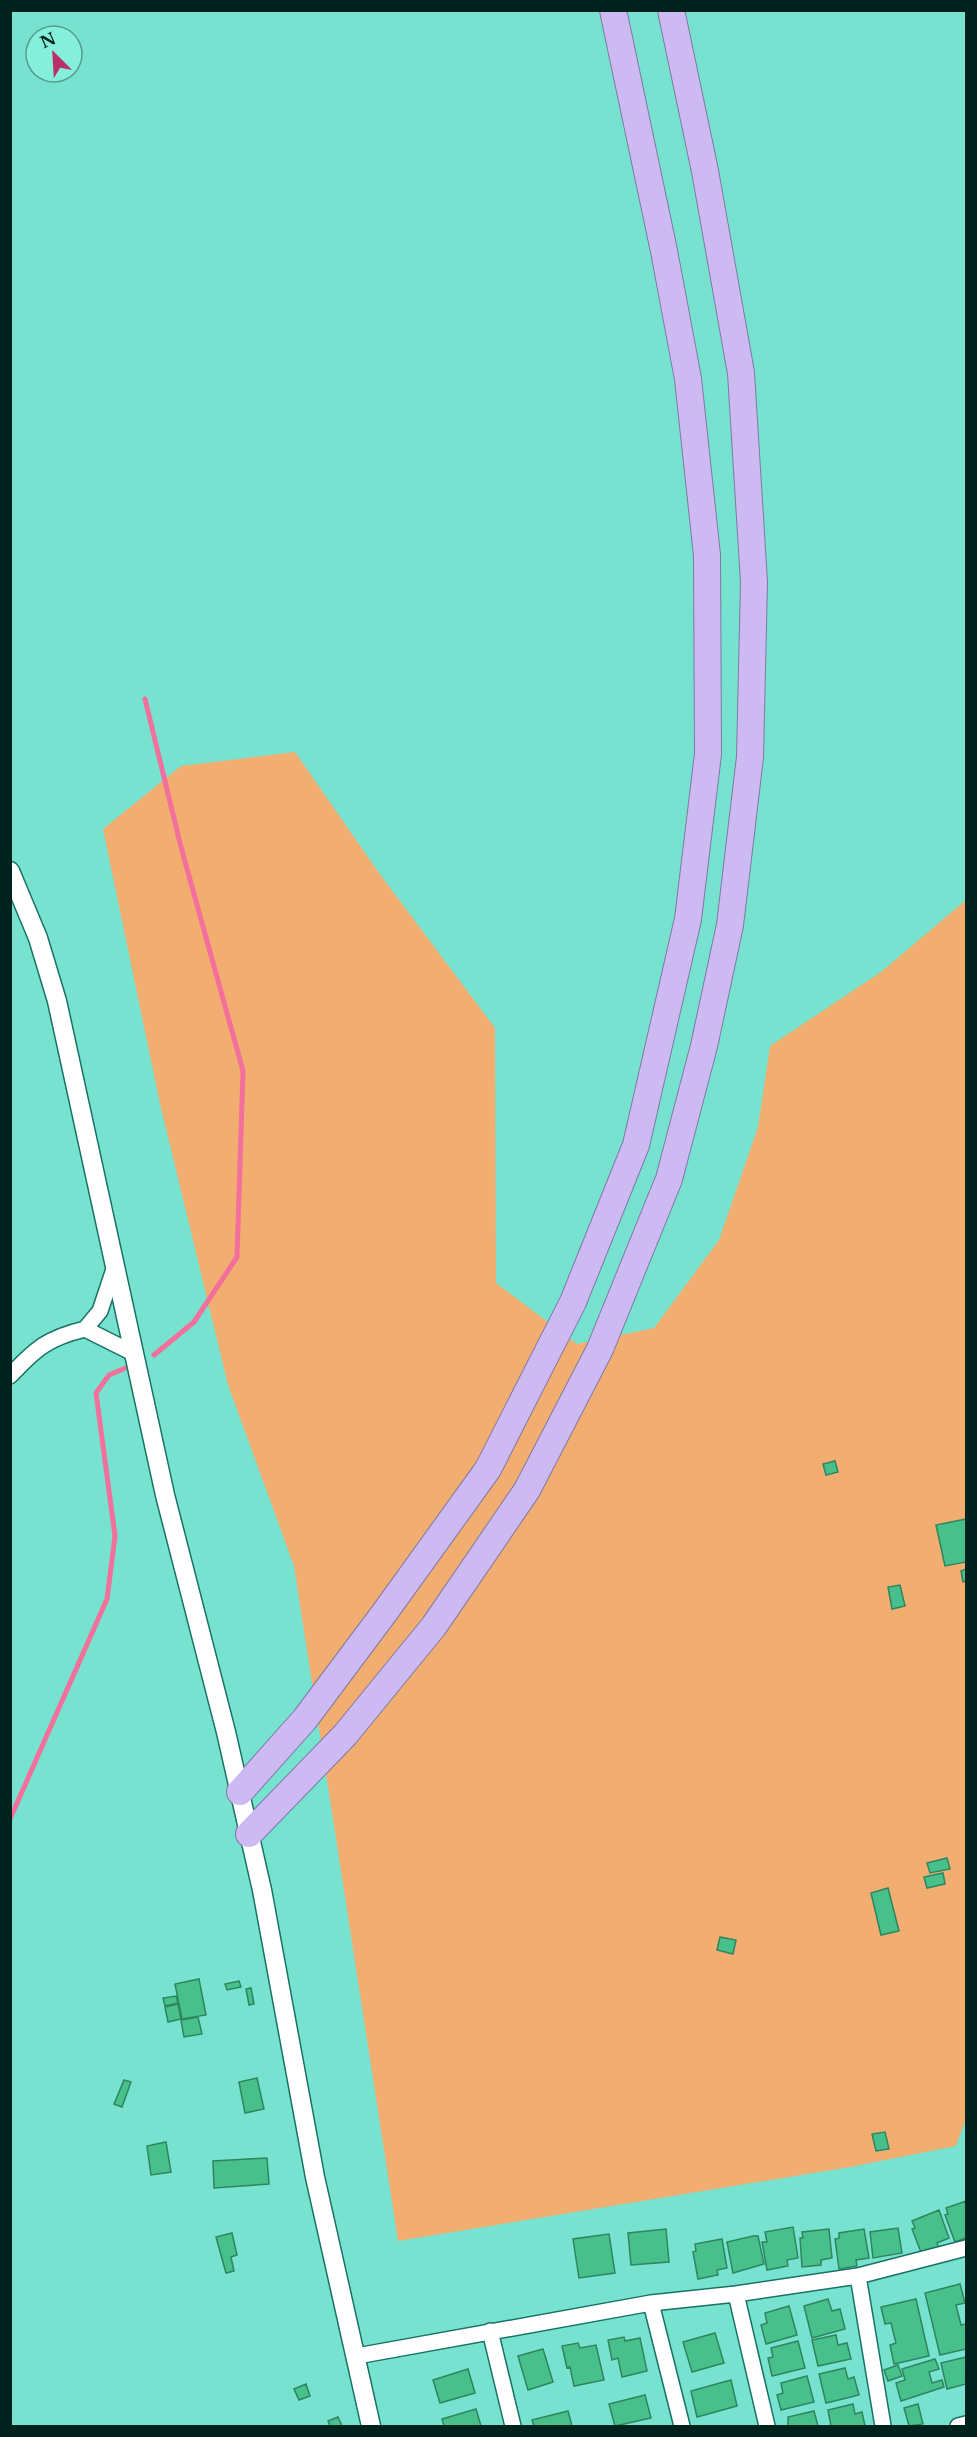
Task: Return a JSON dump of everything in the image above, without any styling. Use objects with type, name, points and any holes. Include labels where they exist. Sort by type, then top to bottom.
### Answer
[{"type":"highway","points":[[240,1792],[305,1719],[488,1469],[563,1323],[636,1145],[688,919],[708,754],[707,555],[688,379],[664,251],[613,10]]},
{"type":"highway","points":[[249,1834],[360,1717],[434,1626],[527,1491],[600,1349],[664,1190],[704,1046],[730,925],[750,757],[754,582],[741,373],[705,171],[672,10]]},
{"type":"street","points":[[10,871],[38,938],[57,1000],[165,1495],[240,1792],[262,1890],[315,2177],[372,2427]]},
{"type":"street","points":[[10,1376],[32,1353],[49,1341],[58,1336],[85,1329],[100,1311],[114,1269]]},
{"type":"street","points":[[85,1329],[133,1353]]},
{"type":"street","points":[[357,2356],[651,2303],[736,2294],[858,2276],[966,2248]]},
{"type":"street","points":[[858,2276],[884,2427]]},
{"type":"street","points":[[736,2294],[767,2427]]},
{"type":"street","points":[[651,2303],[682,2427]]},
{"type":"street","points":[[490,2331],[513,2427]]},
{"type":"street","points":[[958,2427],[966,2424]]},
{"type":"shaded area","points":[[295,752],[379,873],[495,1028],[496,1283],[577,1344],[654,1328],[719,1240],[758,1127],[770,1046],[881,972],[966,900],[966,2119],[956,2146],[850,2167],[398,2241],[294,1566],[228,1385],[160,1104],[103,829],[181,766]]},
{"type":"building","points":[[835,1461],[838,1472],[826,1475],[823,1464]]},
{"type":"building","points":[[966,1519],[966,1562],[945,1566],[936,1525]]},
{"type":"building","points":[[966,1569],[966,1581],[963,1582],[961,1571]]},
{"type":"building","points":[[900,1585],[905,1606],[892,1609],[888,1587]]},
{"type":"building","points":[[947,1858],[950,1869],[930,1873],[927,1863]]},
{"type":"building","points":[[943,1873],[945,1884],[927,1888],[924,1877]]},
{"type":"building","points":[[888,1888],[899,1931],[881,1935],[871,1893]]},
{"type":"building","points":[[720,1937],[736,1940],[733,1954],[717,1950]]},
{"type":"building","points":[[199,1979],[206,2015],[182,2019],[175,1984]]},
{"type":"building","points":[[239,1981],[241,1987],[227,1990],[225,1984]]},
{"type":"building","points":[[251,1988],[254,2004],[249,2005],[246,1989]]},
{"type":"building","points":[[176,1996],[178,2003],[165,2006],[163,1998]]},
{"type":"building","points":[[178,2004],[181,2019],[168,2022],[165,2007]]},
{"type":"building","points":[[198,2017],[202,2034],[184,2037],[181,2020]]},
{"type":"building","points":[[257,2078],[264,2109],[245,2113],[239,2082]]},
{"type":"building","points":[[124,2080],[131,2082],[122,2107],[114,2104]]},
{"type":"building","points":[[885,2132],[889,2149],[876,2151],[872,2134]]},
{"type":"building","points":[[166,2142],[171,2172],[151,2175],[147,2146]]},
{"type":"building","points":[[267,2158],[269,2184],[214,2188],[213,2161]]},
{"type":"building","points":[[966,2201],[966,2238],[955,2242],[945,2215],[948,2214],[946,2208]]},
{"type":"building","points":[[939,2210],[949,2238],[937,2243],[939,2248],[922,2255],[912,2229],[915,2228],[912,2221]]},
{"type":"building","points":[[793,2227],[798,2258],[787,2260],[788,2266],[767,2270],[762,2242],[767,2242],[765,2232]]},
{"type":"building","points":[[898,2228],[902,2253],[873,2258],[870,2232]]},
{"type":"building","points":[[666,2229],[669,2262],[631,2265],[628,2233]]},
{"type":"building","points":[[829,2229],[832,2258],[821,2260],[821,2265],[802,2267],[800,2238],[803,2238],[802,2232]]},
{"type":"building","points":[[864,2229],[869,2258],[856,2260],[857,2266],[839,2269],[835,2239],[839,2238],[839,2233]]},
{"type":"building","points":[[232,2233],[237,2255],[231,2257],[234,2271],[226,2273],[216,2237]]},
{"type":"building","points":[[609,2234],[615,2273],[579,2278],[573,2239]]},
{"type":"building","points":[[758,2236],[764,2264],[733,2273],[727,2242]]},
{"type":"building","points":[[722,2239],[727,2268],[717,2270],[718,2275],[698,2279],[693,2252],[696,2251],[695,2244]]},
{"type":"building","points":[[960,2284],[965,2303],[956,2305],[961,2325],[966,2324],[966,2349],[940,2355],[925,2293]]},
{"type":"building","points":[[828,2299],[832,2311],[840,2309],[845,2329],[812,2338],[804,2306]]},
{"type":"building","points":[[916,2299],[929,2356],[894,2364],[890,2345],[896,2343],[891,2323],[885,2324],[881,2307]]},
{"type":"building","points":[[789,2306],[797,2335],[766,2344],[761,2325],[767,2323],[765,2313]]},
{"type":"building","points":[[715,2333],[724,2363],[692,2372],[683,2342]]},
{"type":"building","points":[[836,2335],[838,2345],[847,2343],[851,2359],[818,2366],[812,2340]]},
{"type":"building","points":[[624,2337],[625,2341],[640,2338],[647,2371],[622,2377],[618,2358],[612,2360],[608,2340]]},
{"type":"building","points":[[798,2341],[805,2368],[772,2376],[768,2358],[773,2357],[771,2348]]},
{"type":"building","points":[[578,2343],[580,2348],[596,2345],[604,2380],[574,2386],[562,2346]]},
{"type":"building","points":[[543,2349],[553,2382],[528,2390],[518,2356]]},
{"type":"building","points":[[966,2357],[966,2384],[947,2389],[941,2363]]},
{"type":"building","points":[[935,2359],[939,2369],[929,2372],[932,2383],[942,2380],[944,2387],[901,2401],[896,2383],[905,2380],[902,2369]]},
{"type":"building","points":[[898,2365],[902,2376],[888,2381],[884,2370]]},
{"type":"building","points":[[845,2368],[848,2379],[854,2377],[859,2395],[826,2403],[819,2374]]},
{"type":"building","points":[[468,2369],[475,2393],[440,2403],[433,2380]]},
{"type":"building","points":[[807,2376],[814,2402],[781,2410],[777,2395],[783,2393],[781,2383]]},
{"type":"building","points":[[731,2380],[737,2406],[697,2417],[691,2391]]},
{"type":"building","points":[[306,2384],[310,2396],[299,2400],[294,2389]]},
{"type":"building","points":[[645,2395],[651,2418],[615,2426],[609,2404]]},
{"type":"building","points":[[853,2404],[855,2414],[862,2412],[865,2426],[831,2426],[828,2410]]},
{"type":"building","points":[[918,2404],[923,2424],[909,2426],[904,2408]]},
{"type":"building","points":[[476,2409],[481,2426],[444,2426],[442,2419]]},
{"type":"building","points":[[568,2411],[572,2426],[534,2426],[532,2420]]},
{"type":"building","points":[[814,2411],[818,2426],[788,2426],[788,2417]]},
{"type":"building","points":[[338,2417],[342,2426],[330,2426],[328,2421]]},
{"type":"waterway","points":[[145,699],[181,847],[243,1071],[237,1257],[194,1322],[154,1355]]},
{"type":"waterway","points":[[10,1819],[107,1599],[115,1536],[96,1393],[109,1375],[128,1367]]}]
